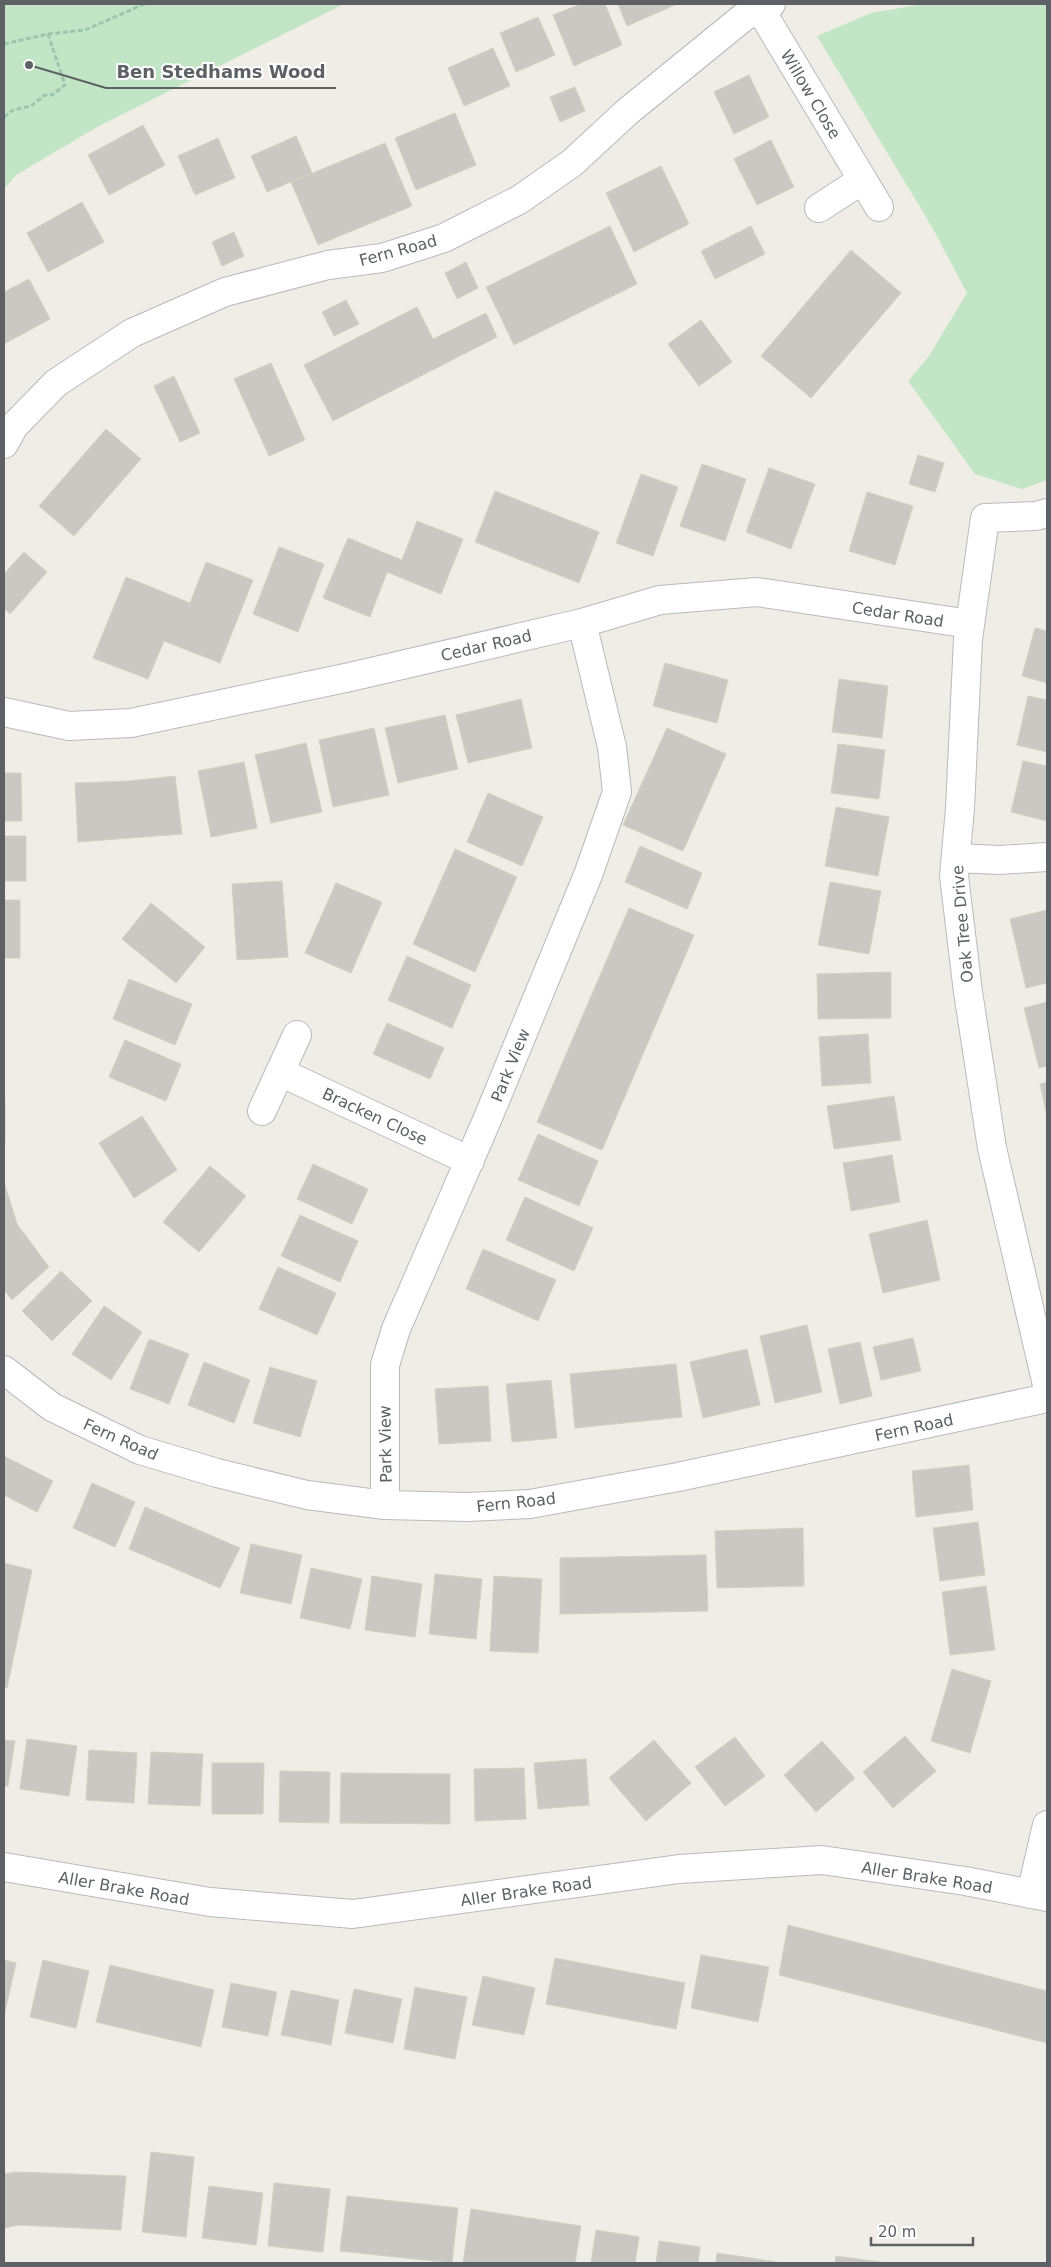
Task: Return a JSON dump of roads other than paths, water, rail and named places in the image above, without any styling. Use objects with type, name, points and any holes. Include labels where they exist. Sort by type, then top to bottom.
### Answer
[{"type":"street","name":"Willow Close","points":[[766,6],[862,180],[879,207]]},
{"type":"street","name":"Fern Road","points":[[4,444],[14,426],[56,383],[132,333],[225,292],[328,265],[382,258],[444,238],[519,200],[572,163],[627,112],[745,16],[766,6]]},
{"type":"street","points":[[819,208],[862,180]]},
{"type":"street","name":"Oak Tree Drive","points":[[1047,513],[1036,516],[986,518],[970,624],[954,876],[968,992],[992,1148],[1047,1385]]},
{"type":"street","name":"Cedar Road","points":[[4,712],[69,726],[130,723],[350,676],[582,623],[660,600],[757,592],[970,624]]},
{"type":"street","name":"Park View","points":[[385,1505],[385,1365],[396,1329],[470,1160],[588,875],[617,792],[612,748],[582,623]]},
{"type":"street","points":[[956,858],[999,860],[1047,857]]},
{"type":"street","points":[[262,1111],[297,1035]]},
{"type":"street","name":"Bracken Close","points":[[280,1072],[470,1160]]},
{"type":"street","name":"Fern Road","points":[[4,1370],[52,1407],[140,1450],[217,1473],[306,1496],[385,1505],[468,1507],[530,1504],[678,1477],[1047,1398]]},
{"type":"street","points":[[1039,1896],[1047,1825]]},
{"type":"street","name":"Aller Brake Road","points":[[4,1867],[210,1902],[353,1914],[679,1869],[822,1860],[965,1881],[1039,1896]]},
{"type":"place","name":"Ben Stedhams Wood","points":[[29,65]]}]
